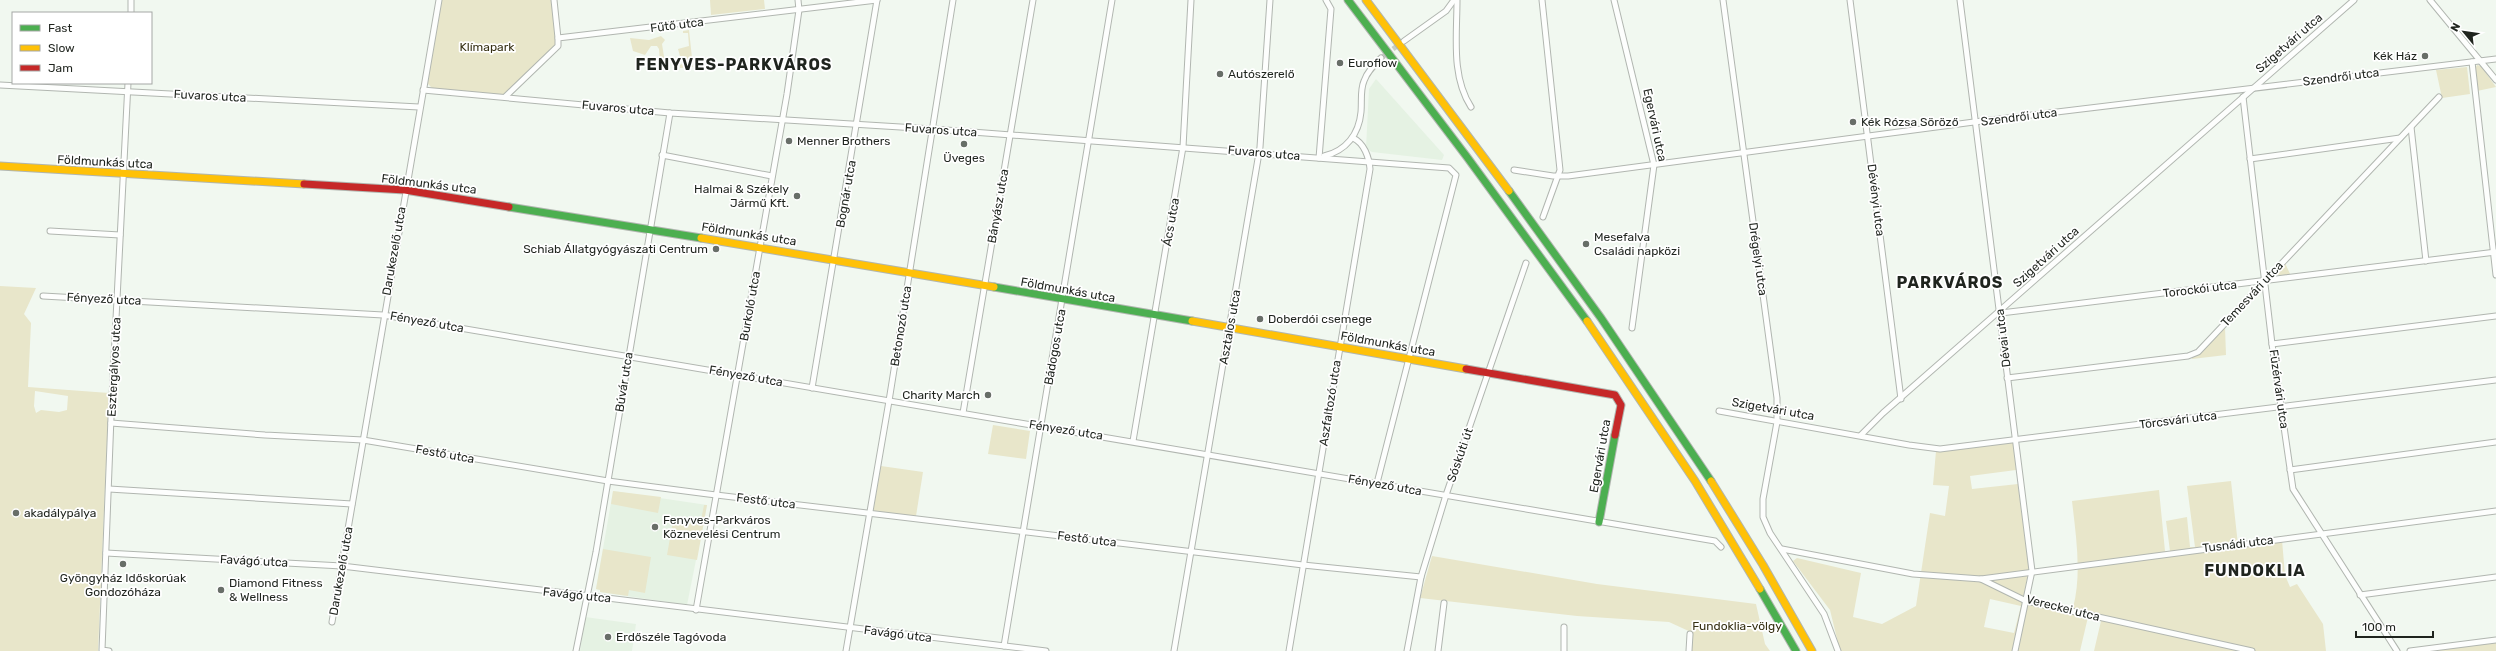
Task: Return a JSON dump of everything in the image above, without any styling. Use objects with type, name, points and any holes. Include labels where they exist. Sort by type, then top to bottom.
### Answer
[{"type":"main road","points":[[1348,0],[1518,225],[1612,358],[1725,529],[1796,651]]},
{"type":"main road","points":[[1366,0],[1547,240],[1662,404],[1730,510],[1812,651]]},
{"type":"main road","name":"Földmunkás utca","points":[[0,166],[405,190],[834,259],[1063,300],[1489,372]]},
{"type":"main road","name":"Egervári utca","points":[[1489,372],[1616,395],[1621,405],[1599,522]]},
{"type":"street","points":[[131,12],[132,0]]},
{"type":"street","name":"Darukezelő utca","points":[[332,622],[383,315],[439,0]]},
{"type":"street","points":[[505,97],[558,46],[554,0]]},
{"type":"street","name":"Burkoló utca","points":[[696,610],[782,119],[799,10],[798,0]]},
{"type":"street","name":"Fűtő utca","points":[[558,38],[877,0]]},
{"type":"street","name":"Bognár utca","points":[[812,388],[858,123],[877,0]]},
{"type":"street","name":"Betonozó utca","points":[[846,651],[889,401],[953,0]]},
{"type":"street","name":"Bányász utca","points":[[963,413],[1033,0]]},
{"type":"street","name":"Bádogos utca","points":[[1004,646],[1090,141],[1112,0]]},
{"type":"street","name":"Ács utca","points":[[1133,441],[1183,147],[1191,0]]},
{"type":"street","name":"Asztalos utca","points":[[1174,651],[1193,551],[1259,152],[1270,0]]},
{"type":"street","points":[[1404,41],[1446,11],[1456,0]]},
{"type":"street","points":[[1456,0],[1458,79],[1471,107]]},
{"type":"street","points":[[1542,0],[1559,157],[1559,175],[1543,217]]},
{"type":"street","name":"Egervári utca","points":[[1614,0],[1654,165],[1632,328]]},
{"type":"street","name":"Drégelyi utca","points":[[1723,0],[1777,398],[1777,422],[1763,499],[1763,517],[1770,533],[1782,549]]},
{"type":"street","name":"Dévényi utca","points":[[1850,0],[1866,138],[1901,399]]},
{"type":"street","name":"Dévai utca","points":[[1960,0],[1974,122],[2000,313],[2032,571],[2015,651]]},
{"type":"street","name":"Szigetvári utca","points":[[1719,410],[1777,422],[1861,435],[2354,0]]},
{"type":"street","points":[[2430,0],[2496,80]]},
{"type":"street","points":[[1328,2],[1331,9],[1320,158],[1340,150],[1354,138],[1362,112],[1364,81],[1372,67],[1381,58]]},
{"type":"street","points":[[2480,59],[2496,59]]},
{"type":"street","name":"Szendrői utca","points":[[1559,175],[1743,154],[1974,122],[2472,62],[2480,59]]},
{"type":"street","points":[[2472,62],[2496,275]]},
{"type":"street","name":"Esztergályos utca","points":[[102,650],[111,423],[128,84]]},
{"type":"street","name":"Fuvaros utca","points":[[0,85],[419,107]]},
{"type":"street","name":"Fuvaros utca","points":[[423,90],[670,113],[858,123],[1090,141],[1259,152],[1320,158],[1369,160],[1450,168],[1456,175],[1410,358]]},
{"type":"street","name":"Füzérvári utca","points":[[2243,97],[2272,344],[2294,492],[2397,651]]},
{"type":"street","name":"Temesvári utca","points":[[2008,378],[2188,356],[2201,348],[2439,97]]},
{"type":"street","name":"Búvár utca","points":[[576,651],[608,481],[670,113]]},
{"type":"street","points":[[2410,127],[2426,261]]},
{"type":"street","points":[[1354,138],[1358,140],[1369,160]]},
{"type":"street","points":[[2250,159],[2400,138]]},
{"type":"street","points":[[662,155],[772,176]]},
{"type":"street","name":"Aszfaltozó utca","points":[[1289,651],[1370,169],[1369,160]]},
{"type":"street","points":[[1514,170],[1559,175]]},
{"type":"street","points":[[50,231],[120,235]]},
{"type":"street","name":"Torockói utca","points":[[2000,313],[2494,252]]},
{"type":"street","name":"Sóskúti út","points":[[1407,651],[1421,577],[1446,495],[1526,263]]},
{"type":"street","name":"Fényező utca","points":[[42,296],[383,315],[1446,495]]},
{"type":"street","points":[[2272,344],[2496,316]]},
{"type":"street","points":[[1377,483],[1410,358]]},
{"type":"street","name":"Törcsvári utca","points":[[1861,435],[1909,445],[1940,449],[2281,408],[2496,380]]},
{"type":"street","name":"Festő utca","points":[[111,423],[265,435],[363,440],[608,481],[717,496],[1303,565],[1421,577]]},
{"type":"street","points":[[2290,470],[2496,442]]},
{"type":"street","points":[[109,489],[352,504]]},
{"type":"street","points":[[1446,495],[1715,542],[1721,547]]},
{"type":"street","name":"Tusnádi utca","points":[[1981,579],[2024,575],[2032,571],[2496,511]]},
{"type":"street","points":[[1782,549],[1824,614],[1838,651]]},
{"type":"street","name":"Vereckei utca","points":[[1782,549],[1913,574],[1981,579],[2026,601],[2252,651]]},
{"type":"street","name":"Favágó utca","points":[[106,553],[342,566],[696,610],[1046,651]]},
{"type":"street","points":[[2360,595],[2496,577]]},
{"type":"street","points":[[1438,651],[1444,603]]},
{"type":"street","points":[[1564,627],[1564,651]]},
{"type":"street","points":[[1689,651],[1690,634]]},
{"type":"street","points":[[2410,651],[2496,640]]},
{"type":"street","points":[[102,650],[109,651]]},
{"type":"shaded area","points":[[1376,79],[1444,155],[1442,160],[1372,152],[1366,148],[1369,89]]},
{"type":"shaded area","name":"Fenyves-Parkváros Köznevelési Centrum","points":[[613,491],[707,505],[687,605],[600,592],[600,590],[596,589]]},
{"type":"shaded area","name":"Erdőszéle Tagóvoda","points":[[585,617],[636,624],[632,651],[580,651]]},
{"type":"green space","name":"Klímapark","points":[[442,0],[552,0],[556,45],[504,96],[433,89],[427,83]]},
{"type":"green space","points":[[710,0],[764,0],[765,9],[711,15]]},
{"type":"green space","points":[[689,30],[693,67],[680,68],[680,65],[684,63],[684,56],[680,56],[678,49],[689,46],[688,33],[683,33],[683,31]]},
{"type":"green space","points":[[661,36],[665,40],[662,44],[665,63],[660,63],[659,49],[657,46],[651,46],[645,55],[633,51],[630,38],[649,40]]},
{"type":"green space","points":[[2477,65],[2481,66],[2496,87],[2477,91],[2475,69]]},
{"type":"green space","points":[[2467,67],[2470,94],[2442,98],[2436,70]]},
{"type":"green space","points":[[2285,263],[2291,276],[2277,275],[2277,271]]},
{"type":"green space","points":[[0,286],[36,288],[24,314],[31,323],[28,387],[109,393],[98,651],[0,651]],"holes":[[[35,391],[68,396],[67,410],[59,412],[41,410],[36,413],[34,406]]]},
{"type":"green space","points":[[2225,327],[2226,355],[2192,359],[2192,356]]},
{"type":"green space","points":[[993,425],[1030,431],[1026,459],[988,454]]},
{"type":"green space","points":[[2013,442],[2016,470],[1970,476],[1972,489],[2018,484],[2029,569],[2023,598],[2073,608],[2076,595],[2078,568],[2072,501],[2159,490],[2165,551],[2170,551],[2166,521],[2187,517],[2190,547],[2195,547],[2187,486],[2231,481],[2238,545],[2282,540],[2285,575],[2290,587],[2297,584],[2323,624],[2326,651],[2094,651],[2101,621],[2088,617],[2080,651],[1840,651],[1830,610],[1793,561],[1797,558],[1861,573],[1853,617],[1882,624],[1916,606],[1930,513],[1945,516],[1949,486],[1933,485],[1936,451]],"holes":[[[1990,599],[2021,606],[2014,633],[1984,627]]]},
{"type":"green space","points":[[881,466],[923,472],[916,516],[873,512]]},
{"type":"green space","points":[[613,491],[661,497],[658,513],[611,504]]},
{"type":"green space","points":[[704,505],[707,505],[697,560],[667,555],[673,521],[700,525]]},
{"type":"green space","points":[[603,549],[651,557],[645,593],[629,590],[628,596],[600,592],[600,590],[596,589]]},
{"type":"green space","name":"Fundoklia-völgy","points":[[1432,556],[1597,584],[1756,604],[1765,644],[1770,651],[1691,651],[1693,633],[1669,622],[1577,616],[1420,598]]},
{"type":"green space","points":[[2496,641],[2496,651],[2421,651]]},
{"type":"tunnel","points":[[1381,58],[1401,43]]},
{"type":"traffic: fast","points":[[1348,0],[1467,157],[1587,321]]},
{"type":"traffic: fast","points":[[1509,191],[1601,318],[1711,481]]},
{"type":"traffic: fast","points":[[509,207],[701,238]]},
{"type":"traffic: fast","points":[[994,287],[1192,321]]},
{"type":"traffic: fast","points":[[1599,522],[1615,435]]},
{"type":"traffic: fast","points":[[1760,589],[1796,651]]},
{"type":"traffic: slow","points":[[1366,0],[1509,191]]},
{"type":"traffic: slow","points":[[0,166],[304,184]]},
{"type":"traffic: slow","points":[[701,238],[994,287]]},
{"type":"traffic: slow","points":[[1192,321],[1466,369]]},
{"type":"traffic: slow","points":[[1587,321],[1695,481],[1760,589]]},
{"type":"traffic: slow","points":[[1711,481],[1763,565],[1812,651]]},
{"type":"traffic: jam","points":[[304,184],[405,190],[509,207]]},
{"type":"traffic: jam","points":[[1466,369],[1615,395],[1621,405],[1615,435]]},
{"type":"place","name":"Kék Ház","points":[[2425,56]]},
{"type":"place","name":"Euroflow","points":[[1340,63]]},
{"type":"place","name":"Autószerelő","points":[[1220,74]]},
{"type":"place","name":"Kék Rózsa Söröző","points":[[1853,122]]},
{"type":"place","name":"Menner Brothers","points":[[789,141]]},
{"type":"place","name":"Üveges","points":[[964,144]]},
{"type":"place","name":"Halmai & Székely Jármű Kft.","points":[[797,196]]},
{"type":"place","name":"Mesefalva Családi napközi","points":[[1586,244]]},
{"type":"place","name":"Schiab Állatgyógyászati Centrum","points":[[716,249]]},
{"type":"place","name":"Doberdói csemege","points":[[1260,319]]},
{"type":"place","name":"Charity March","points":[[988,395]]},
{"type":"place","name":"akadálypálya","points":[[16,513]]},
{"type":"place","name":"Fenyves-Parkváros Köznevelési Centrum","points":[[655,527]]},
{"type":"place","name":"Gyöngyház Időskorúak Gondozóháza","points":[[123,564]]},
{"type":"place","name":"Diamond Fitness & Wellness","points":[[221,590]]},
{"type":"place","name":"Erdőszéle Tagóvoda","points":[[608,637]]},
{"type":"district","name":"FENYVES-PARKVÁROS","points":[[734,64]]},
{"type":"district","name":"PARKVÁROS","points":[[1950,282]]},
{"type":"district","name":"FUNDOKLIA","points":[[2255,570]]}]
